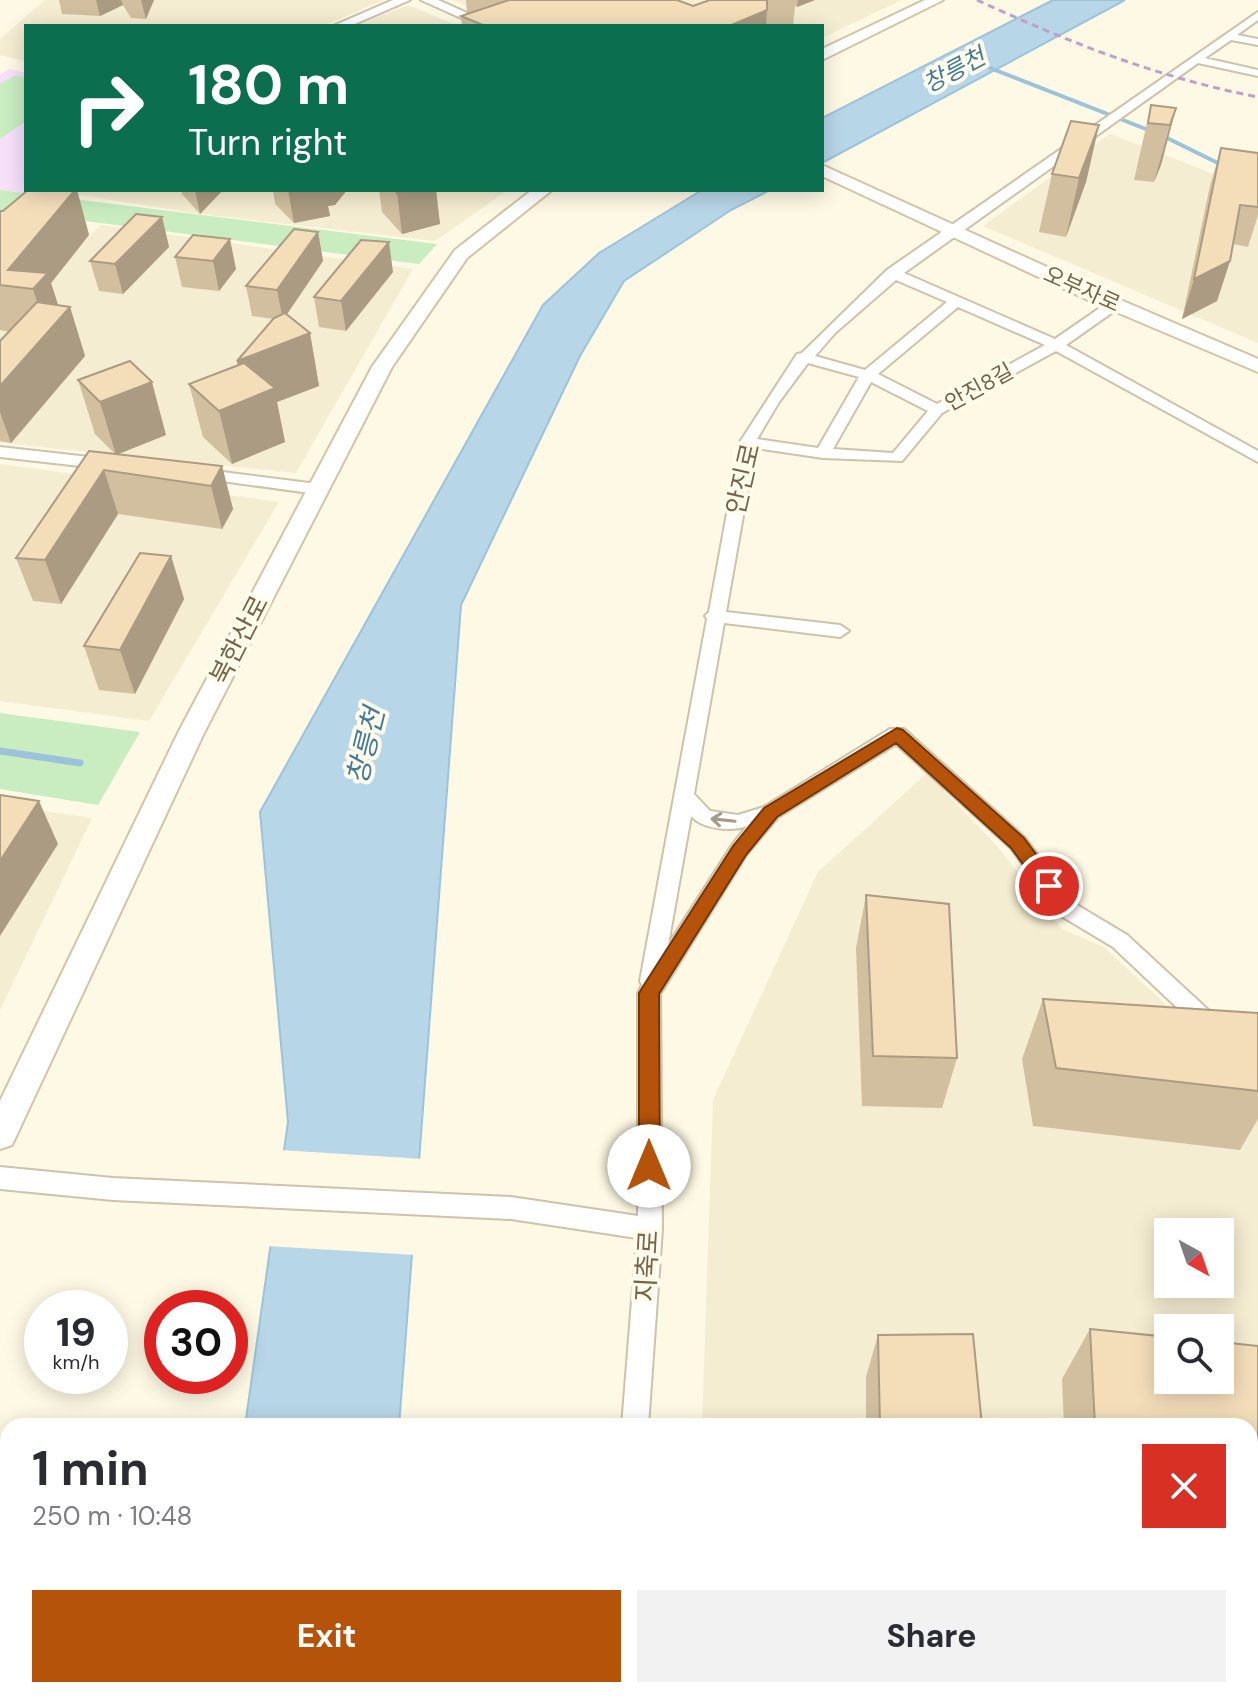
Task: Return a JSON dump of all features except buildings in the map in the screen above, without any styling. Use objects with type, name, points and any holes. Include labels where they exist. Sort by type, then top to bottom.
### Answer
[{"type":"main road","points":[[824,54],[936,0]]},
{"type":"main road","name":"오부자로","points":[[824,171],[1258,366]]},
{"type":"main road","name":"북한산로","points":[[0,1135],[191,733],[382,367],[461,254],[540,192]]},
{"type":"street","points":[[344,24],[404,0]]},
{"type":"street","points":[[427,0],[485,24]]},
{"type":"street","points":[[1196,59],[1258,15]]},
{"type":"street","points":[[1229,36],[1258,42]]},
{"type":"street","points":[[1196,59],[1258,73]]},
{"type":"street","name":"안진로","points":[[649,993],[714,616],[748,442],[768,402],[802,357],[892,273],[1196,59]]},
{"type":"street","name":"안진8길","points":[[892,273],[1056,345],[1258,457]]},
{"type":"street","points":[[823,453],[868,375],[957,301]]},
{"type":"street","name":"안진8길","points":[[748,442],[823,453],[897,458],[937,410],[1056,345],[1115,304]]},
{"type":"street","points":[[802,357],[868,375],[937,410]]},
{"type":"street","points":[[0,452],[124,465]]},
{"type":"street","points":[[181,472],[317,489]]},
{"type":"street","points":[[714,616],[840,631]]},
{"type":"street","points":[[685,796],[704,818],[738,822],[771,812],[897,734],[1018,843],[1065,908],[1120,941],[1224,1037]]},
{"type":"street","points":[[649,993],[739,850],[771,812]]},
{"type":"street","name":"지축로","points":[[636,1418],[650,1229],[649,993]]},
{"type":"street","points":[[0,1178],[113,1189],[511,1208],[650,1229]]},
{"type":"shaded area","points":[[45,0],[384,0],[327,24],[24,24],[24,61],[0,55],[0,39]]},
{"type":"shaded area","points":[[453,0],[902,0],[824,37],[824,24],[507,24]]},
{"type":"shaded area","points":[[409,5],[453,24],[357,24]]},
{"type":"shaded area","points":[[9,69],[24,73],[25,193],[0,190],[0,75]]},
{"type":"shaded area","points":[[1110,134],[1258,191],[1258,343],[983,226]]},
{"type":"shaded area","points":[[505,192],[435,241],[200,214],[67,193]]},
{"type":"shaded area","points":[[101,225],[413,269],[296,473],[0,443],[0,260],[67,259]]},
{"type":"shaded area","points":[[0,464],[279,502],[149,721],[0,701]]},
{"type":"shaded area","points":[[927,773],[997,846],[1062,929],[1104,947],[1258,1090],[1258,1418],[702,1418],[713,1100],[818,872]]},
{"type":"shaded area","points":[[0,805],[92,818],[0,1010]]},
{"type":"green space","points":[[14,76],[24,78],[24,122],[0,139],[0,84]]},
{"type":"green space","points":[[0,190],[437,244],[419,264],[0,210]]},
{"type":"green space","points":[[0,713],[140,732],[98,805],[0,789]]},
{"type":"water","name":"창릉천","points":[[1053,0],[1125,0],[824,162],[824,117]]},
{"type":"water","name":"창릉천","points":[[699,192],[766,192],[731,210],[624,281],[580,356],[461,605],[400,1418],[246,1418],[288,1122],[260,812],[543,305],[599,253]]},
{"type":"pier","points":[[280,1150],[423,1159],[416,1255],[266,1246]]},
{"type":"waterway","name":"창릉천","points":[[990,68],[1161,135],[1226,167]]},
{"type":"waterway","points":[[0,751],[80,763]]},
{"type":"railway","points":[[977,0],[1114,57],[1185,80],[1258,97]]},
{"type":"route","points":[[649,1166],[649,993],[739,850],[771,812],[897,734],[1018,843],[1049,886]]}]
